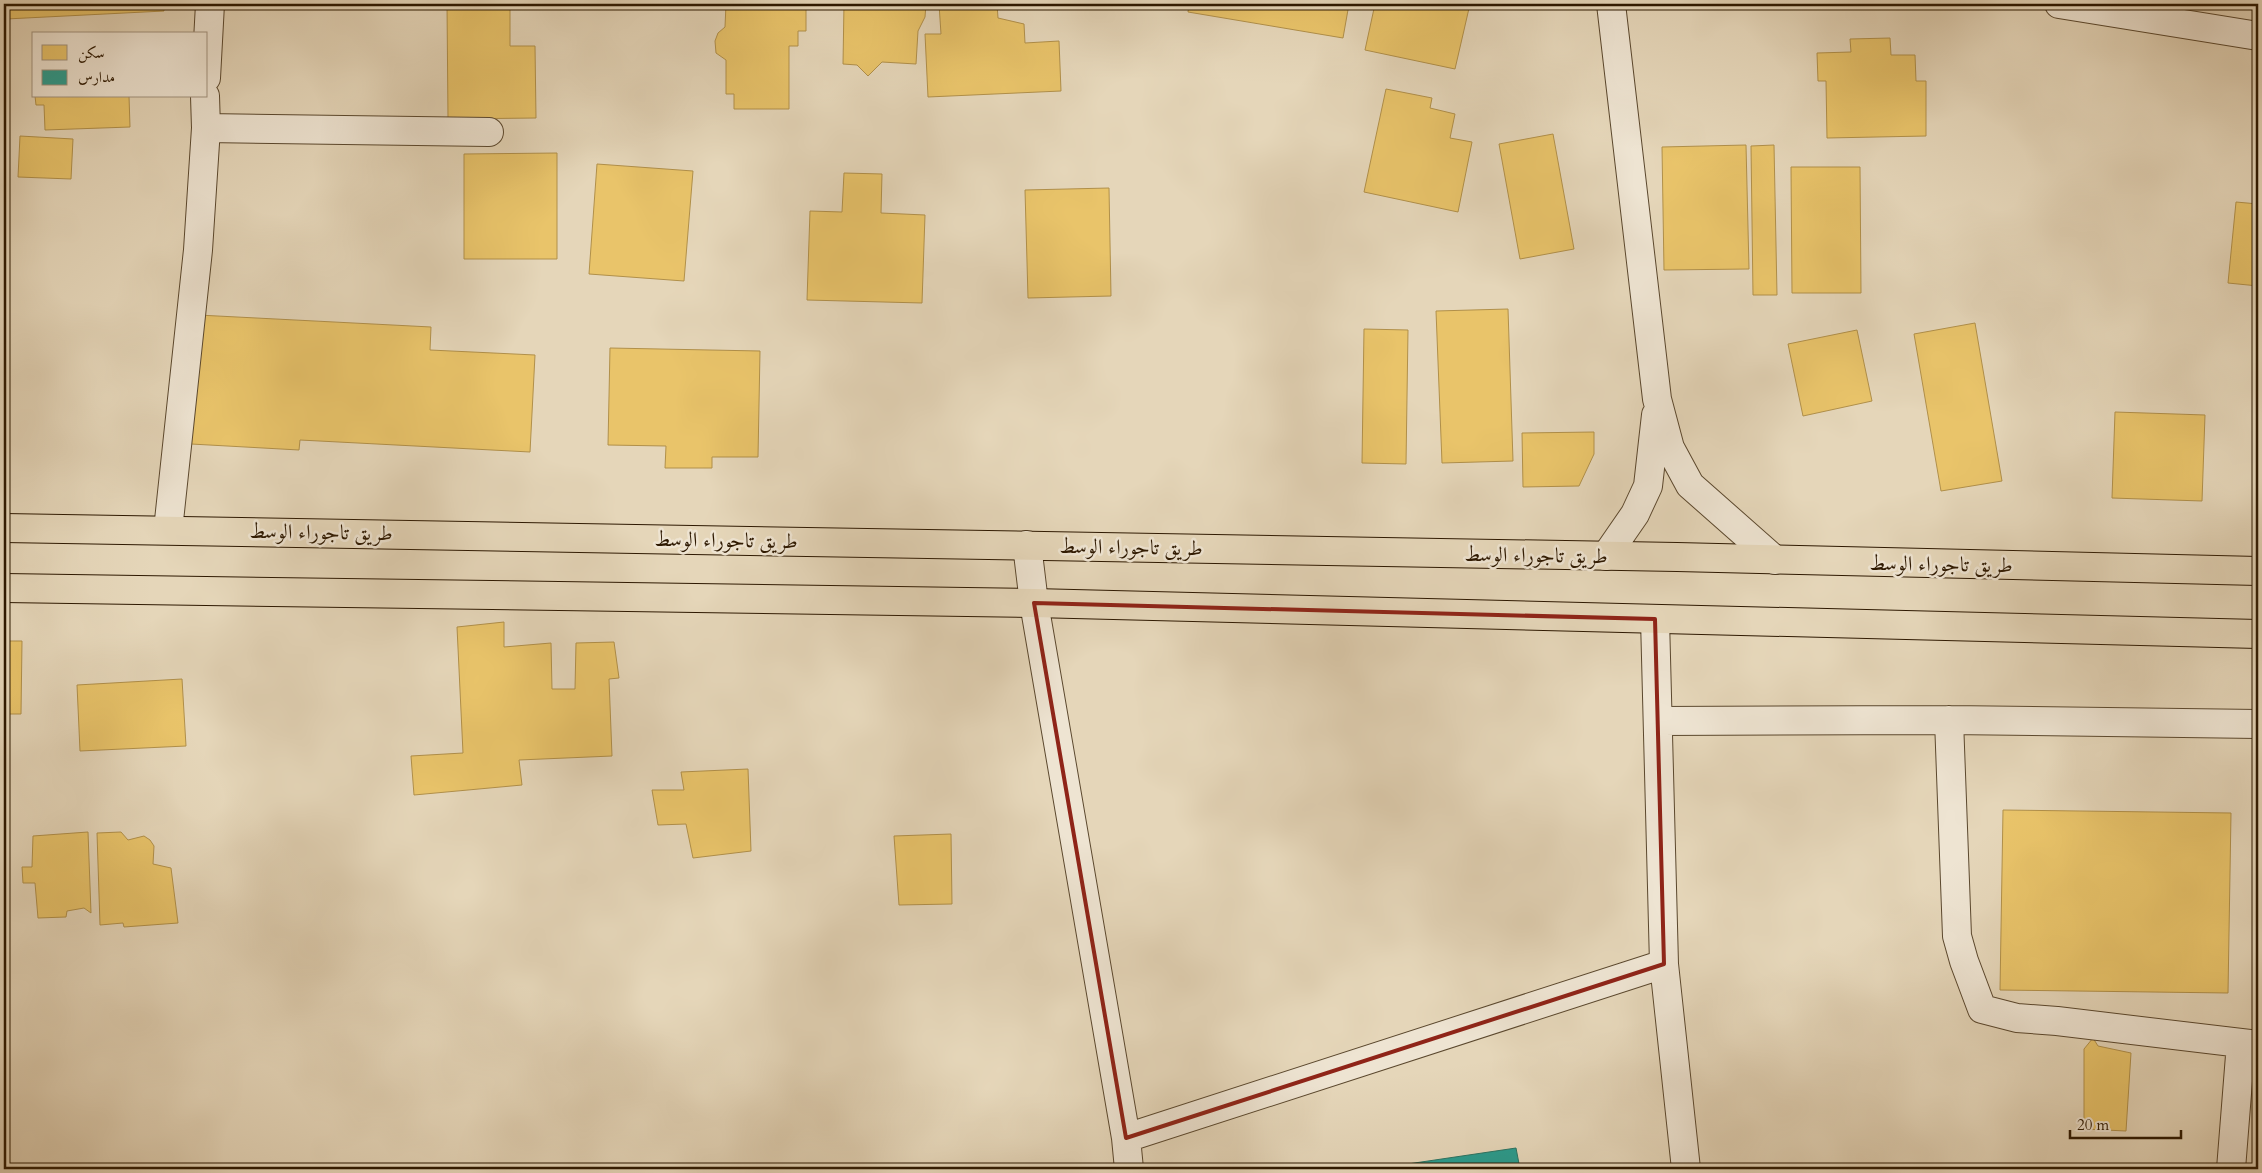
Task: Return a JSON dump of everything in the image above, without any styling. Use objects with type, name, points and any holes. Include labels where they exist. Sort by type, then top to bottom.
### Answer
[{"type":"main road","name":"طريق تاجوراء الوسط","points":[[4,528],[1606,556],[2258,571]]},
{"type":"main road","points":[[4,588],[1034,603],[2258,634]]},
{"type":"street","points":[[208,41],[210,4]]},
{"type":"street","points":[[1611,4],[1658,399],[1670,448],[1690,485],[1775,560]]},
{"type":"street","points":[[2059,4],[2112,9],[2258,36]]},
{"type":"street","points":[[168,530],[198,250],[206,128],[205,98]]},
{"type":"street","points":[[206,128],[489,132]]},
{"type":"street","points":[[1606,556],[1635,514],[1648,486],[1658,399]]},
{"type":"street","points":[[1027,545],[1034,603],[1126,1138],[1129,1169]]},
{"type":"street","points":[[1655,619],[1664,964],[1686,1169]]},
{"type":"street","points":[[1658,721],[1949,720],[2258,724]]},
{"type":"street","points":[[1949,720],[1957,936],[1964,961],[1982,1008],[2017,1018],[2250,1044],[2231,1169]]},
{"type":"street","points":[[1126,1138],[1664,964]]},
{"type":"highlighted area","points":[[1034,603],[1655,619],[1664,964],[1126,1138]]},
{"type":"building: سكن","points":[[5,4],[163,4],[164,11],[6,19]]},
{"type":"building: سكن","points":[[447,4],[510,4],[510,46],[535,46],[536,118],[448,119]]},
{"type":"building: سكن","points":[[726,4],[806,4],[806,31],[798,31],[798,46],[789,46],[789,109],[734,109],[734,94],[726,94],[726,60],[716,53],[715,41],[718,33],[725,27]]},
{"type":"building: سكن","points":[[844,4],[926,4],[925,17],[918,31],[916,64],[882,62],[868,76],[857,65],[843,64]]},
{"type":"building: سكن","points":[[939,4],[997,4],[998,18],[1024,24],[1025,43],[1059,41],[1061,91],[928,97],[925,34],[941,34]]},
{"type":"building: سكن","points":[[1189,4],[1349,4],[1343,38],[1188,12]]},
{"type":"building: سكن","points":[[1375,4],[1470,4],[1455,69],[1365,50]]},
{"type":"building: سكن","points":[[1890,38],[1891,55],[1915,55],[1916,81],[1926,81],[1926,136],[1827,138],[1826,81],[1818,81],[1817,53],[1851,52],[1850,39]]},
{"type":"building: سكن","points":[[1386,89],[1432,98],[1430,108],[1455,114],[1450,138],[1472,142],[1458,212],[1364,192]]},
{"type":"building: سكن","points":[[35,98],[129,98],[130,127],[45,130],[44,105],[36,105]]},
{"type":"building: سكن","points":[[1553,134],[1574,249],[1520,259],[1499,144]]},
{"type":"building: سكن","points":[[20,136],[73,139],[71,179],[18,177]]},
{"type":"building: سكن","points":[[1746,145],[1749,269],[1664,270],[1662,147]]},
{"type":"building: سكن","points":[[1774,145],[1777,295],[1753,295],[1751,146]]},
{"type":"building: سكن","points":[[557,153],[557,259],[464,259],[464,154]]},
{"type":"building: سكن","points":[[597,164],[693,171],[684,281],[589,274]]},
{"type":"building: سكن","points":[[1791,167],[1860,167],[1861,293],[1792,293]]},
{"type":"building: سكن","points":[[844,173],[882,174],[881,213],[925,215],[922,303],[807,300],[810,211],[842,212]]},
{"type":"building: سكن","points":[[1109,188],[1111,296],[1028,298],[1025,190]]},
{"type":"building: سكن","points":[[2236,202],[2258,204],[2258,286],[2228,283]]},
{"type":"building: سكن","points":[[1508,309],[1513,461],[1442,463],[1436,311]]},
{"type":"building: سكن","points":[[198,315],[431,327],[430,350],[535,355],[530,452],[300,440],[299,450],[191,444]]},
{"type":"building: سكن","points":[[1975,323],[2002,481],[1941,491],[1914,334]]},
{"type":"building: سكن","points":[[1364,329],[1408,330],[1406,464],[1362,463]]},
{"type":"building: سكن","points":[[1857,330],[1872,401],[1803,416],[1788,344]]},
{"type":"building: سكن","points":[[610,348],[760,351],[758,457],[712,457],[712,468],[665,468],[666,446],[608,445]]},
{"type":"building: سكن","points":[[2115,412],[2205,415],[2202,501],[2112,498]]},
{"type":"building: سكن","points":[[1594,432],[1594,454],[1579,486],[1523,487],[1522,433]]},
{"type":"building: سكن","points":[[504,622],[504,647],[551,643],[552,689],[575,689],[576,643],[614,642],[619,678],[609,679],[612,756],[519,760],[522,785],[414,795],[411,756],[463,753],[457,627]]},
{"type":"building: سكن","points":[[4,641],[22,641],[21,714],[4,714]]},
{"type":"building: سكن","points":[[182,679],[186,746],[80,751],[77,685]]},
{"type":"building: سكن","points":[[748,769],[751,851],[693,858],[686,824],[658,825],[652,790],[684,790],[681,772]]},
{"type":"building: سكن","points":[[2003,810],[2231,813],[2228,993],[2000,990]]},
{"type":"building: سكن","points":[[88,832],[91,913],[84,908],[67,911],[66,917],[38,918],[35,883],[23,883],[22,867],[32,867],[33,836]]},
{"type":"building: سكن","points":[[121,832],[128,840],[144,836],[150,840],[154,846],[153,864],[171,868],[178,923],[124,927],[123,923],[100,925],[97,833]]},
{"type":"building: سكن","points":[[951,834],[952,904],[899,905],[894,836]]},
{"type":"building: سكن","points":[[2093,1038],[2098,1046],[2131,1053],[2126,1131],[2084,1129],[2084,1049]]},
{"type":"building: مدارس","points":[[1516,1148],[1520,1169],[1374,1169]]}]
